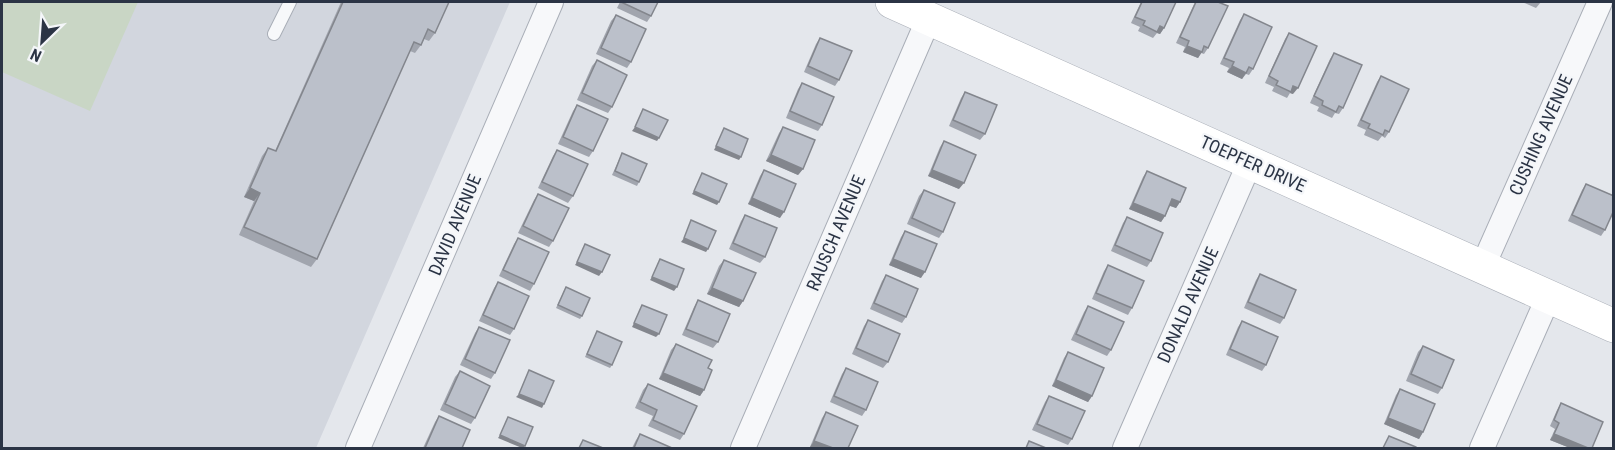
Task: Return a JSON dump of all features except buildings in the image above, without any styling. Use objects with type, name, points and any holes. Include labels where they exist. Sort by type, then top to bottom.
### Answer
[{"type":"street","name":"DAVID AVENUE","points":[[358,448],[551,2]]},
{"type":"street","name":"TOEPFER DRIVE","points":[[892,2],[1614,326]]},
{"type":"street","name":"CUSHING AVENUE","points":[[1482,268],[1600,2]]},
{"type":"street","name":"RAUSCH AVENUE","points":[[743,448],[928,18]]},
{"type":"street","name":"DONALD AVENUE","points":[[1125,448],[1250,162]]},
{"type":"street","points":[[1482,448],[1548,298]]},
{"type":"lane","points":[[274,34],[290,2]]},
{"type":"shaded area","points":[[2,2],[510,2],[316,448],[2,448]]},
{"type":"green space","points":[[2,2],[138,2],[90,111],[2,72]]}]
